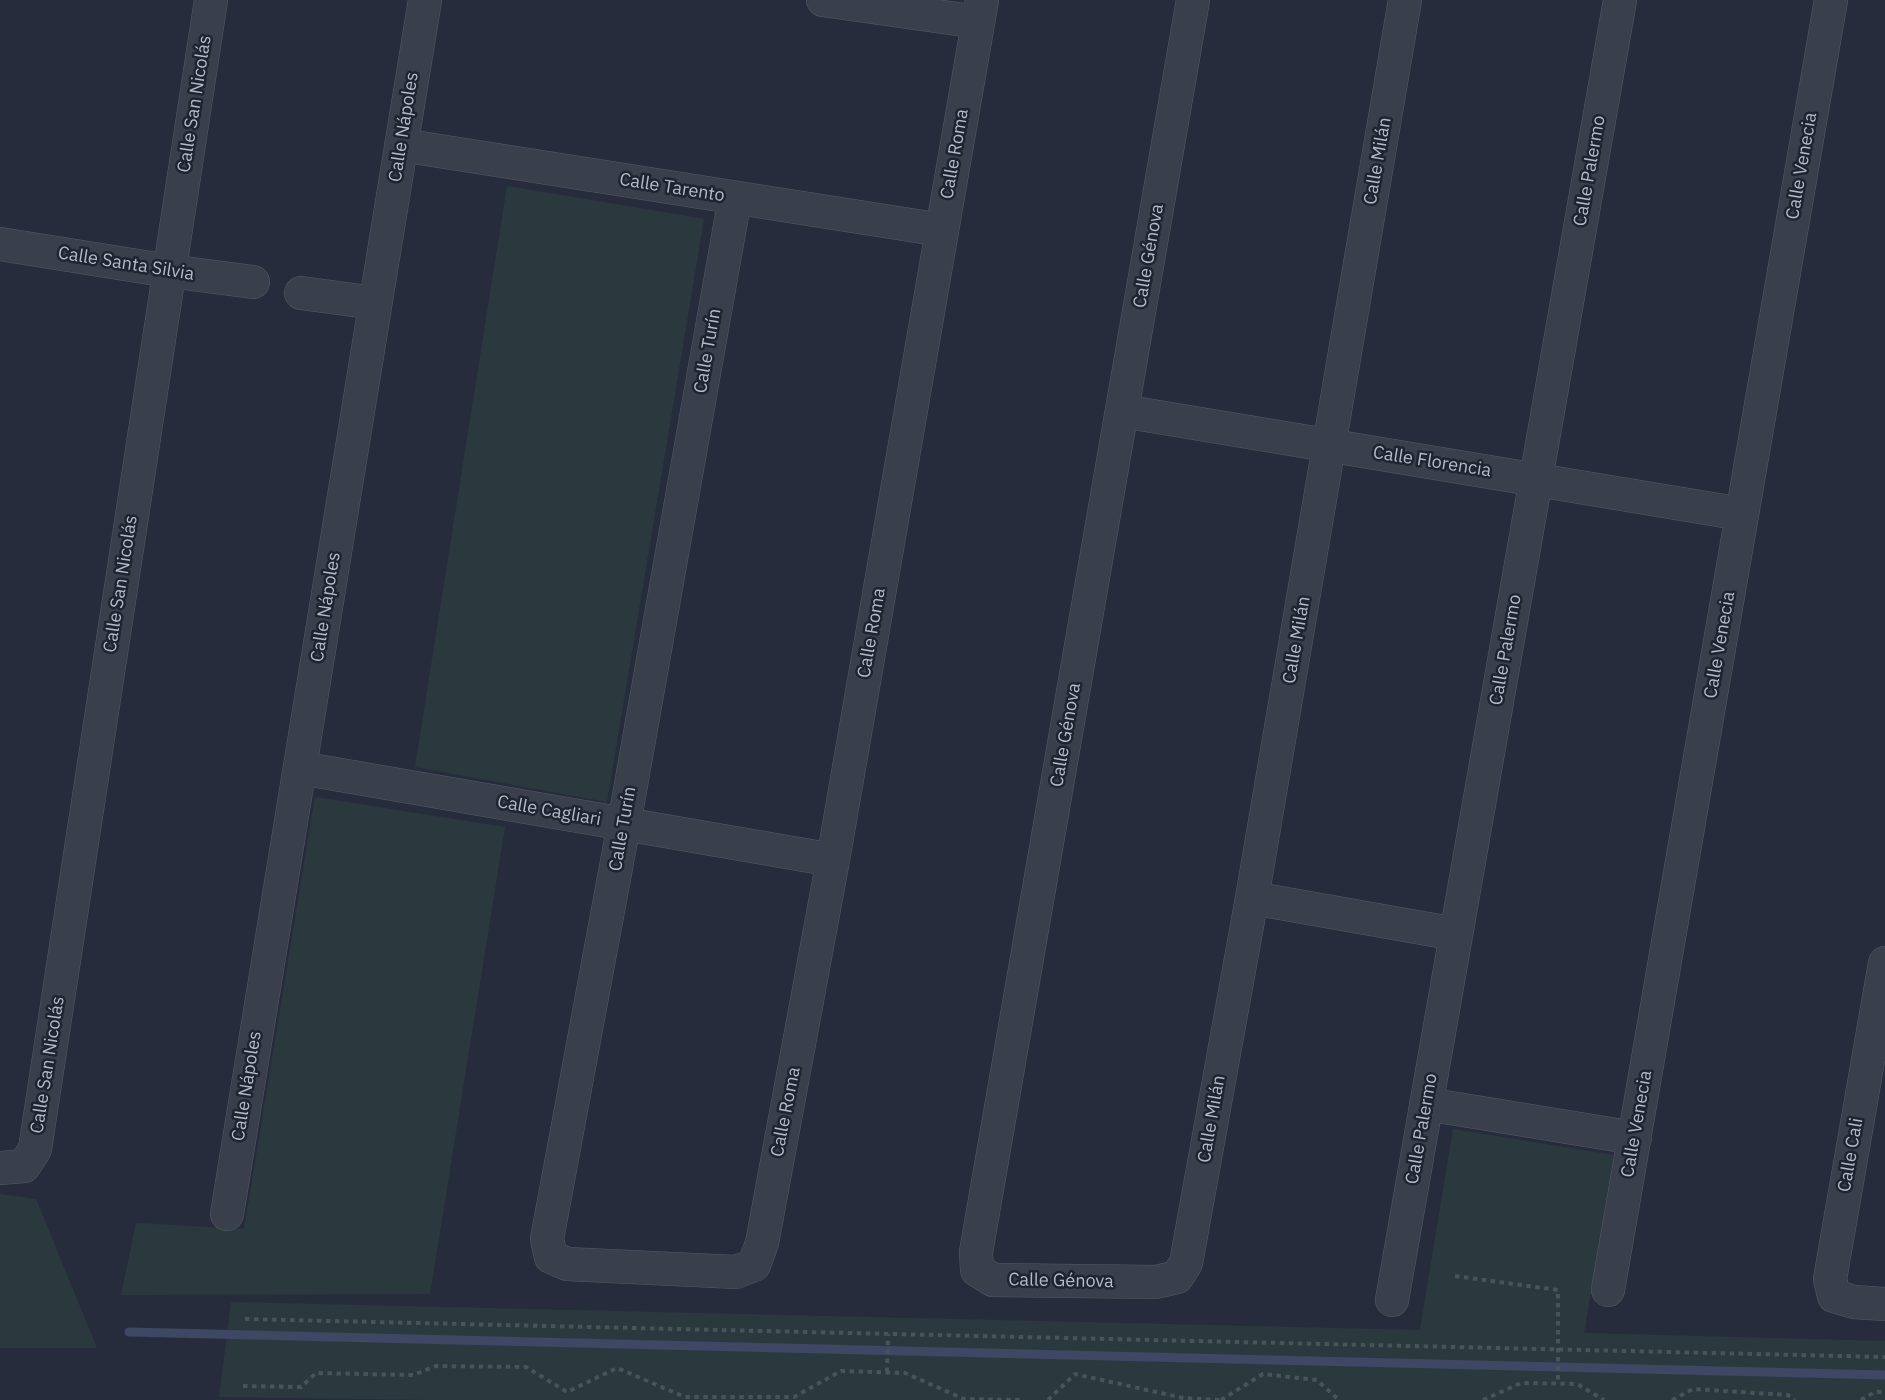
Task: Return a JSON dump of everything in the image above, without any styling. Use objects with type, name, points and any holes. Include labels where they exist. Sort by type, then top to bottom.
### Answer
[{"type":"street","name":"Calle San Nicolás","points":[[12,1167],[35,1149],[211,0]]},
{"type":"street","name":"Calle Nápoles","points":[[226,1214],[425,0]]},
{"type":"street","points":[[824,0],[980,11]]},
{"type":"street","name":"Calle Génova","points":[[1177,1277],[1156,1282],[993,1280],[977,1270],[976,1252],[1193,0]]},
{"type":"street","name":"Calle Milán","points":[[1177,1277],[1186,1263],[1252,898],[1405,0]]},
{"type":"street","name":"Calle Palermo","points":[[1392,1300],[1620,0]]},
{"type":"street","name":"Calle Venecia","points":[[1608,1290],[1831,0]]},
{"type":"street","name":"Calle Roma","points":[[754,1265],[762,1243],[833,860],[980,11]]},
{"type":"street","name":"Calle Tarento","points":[[401,145],[942,230]]},
{"type":"street","name":"Calle Turín","points":[[735,198],[624,825],[547,1239],[551,1257],[567,1264],[736,1272],[754,1265]]},
{"type":"street","name":"Calle Santa Silvia","points":[[0,244],[253,282]]},
{"type":"street","points":[[301,293],[375,303]]},
{"type":"street","name":"Calle Florencia","points":[[1122,411],[1742,514]]},
{"type":"street","name":"Calle Cagliari","points":[[300,768],[833,860]]},
{"type":"street","points":[[1252,898],[1456,934]]},
{"type":"street","name":"Calle Cali","points":[[1885,963],[1830,1278],[1834,1296],[1854,1302],[1885,1304]]},
{"type":"street","points":[[1426,1104],[1635,1138]]},
{"type":"path","points":[[1455,1276],[1558,1290],[1558,1382]]},
{"type":"path","points":[[245,1319],[888,1336],[1885,1357]]},
{"type":"path","points":[[887,1371],[888,1336]]},
{"type":"path","points":[[243,1386],[301,1387],[315,1373],[414,1374],[436,1366],[526,1367],[567,1392],[617,1368],[685,1397],[794,1397],[841,1371],[887,1371],[905,1373],[964,1399],[1024,1400]]},
{"type":"path","points":[[1048,1400],[1075,1374],[1183,1398],[1220,1400],[1263,1374],[1317,1380],[1339,1400]]},
{"type":"path","points":[[1483,1400],[1521,1383],[1558,1382],[1577,1384],[1604,1400]]},
{"type":"path","points":[[1672,1400],[1693,1389],[1788,1395],[1795,1400]]},
{"type":"path","points":[[1861,1400],[1875,1392],[1885,1392]]},
{"type":"shaded area","points":[[507,186],[704,219],[607,802],[415,767]]},
{"type":"shaded area","points":[[315,797],[505,827],[430,1294],[121,1295],[136,1223],[244,1229]]},
{"type":"shaded area","points":[[1453,1129],[1614,1155],[1584,1333],[1885,1341],[1885,1400],[429,1400],[219,1397],[231,1302],[1420,1330]]},
{"type":"shaded area","points":[[0,1194],[36,1199],[97,1348],[0,1348]]},
{"type":"waterway","points":[[129,1332],[1885,1375]]}]
